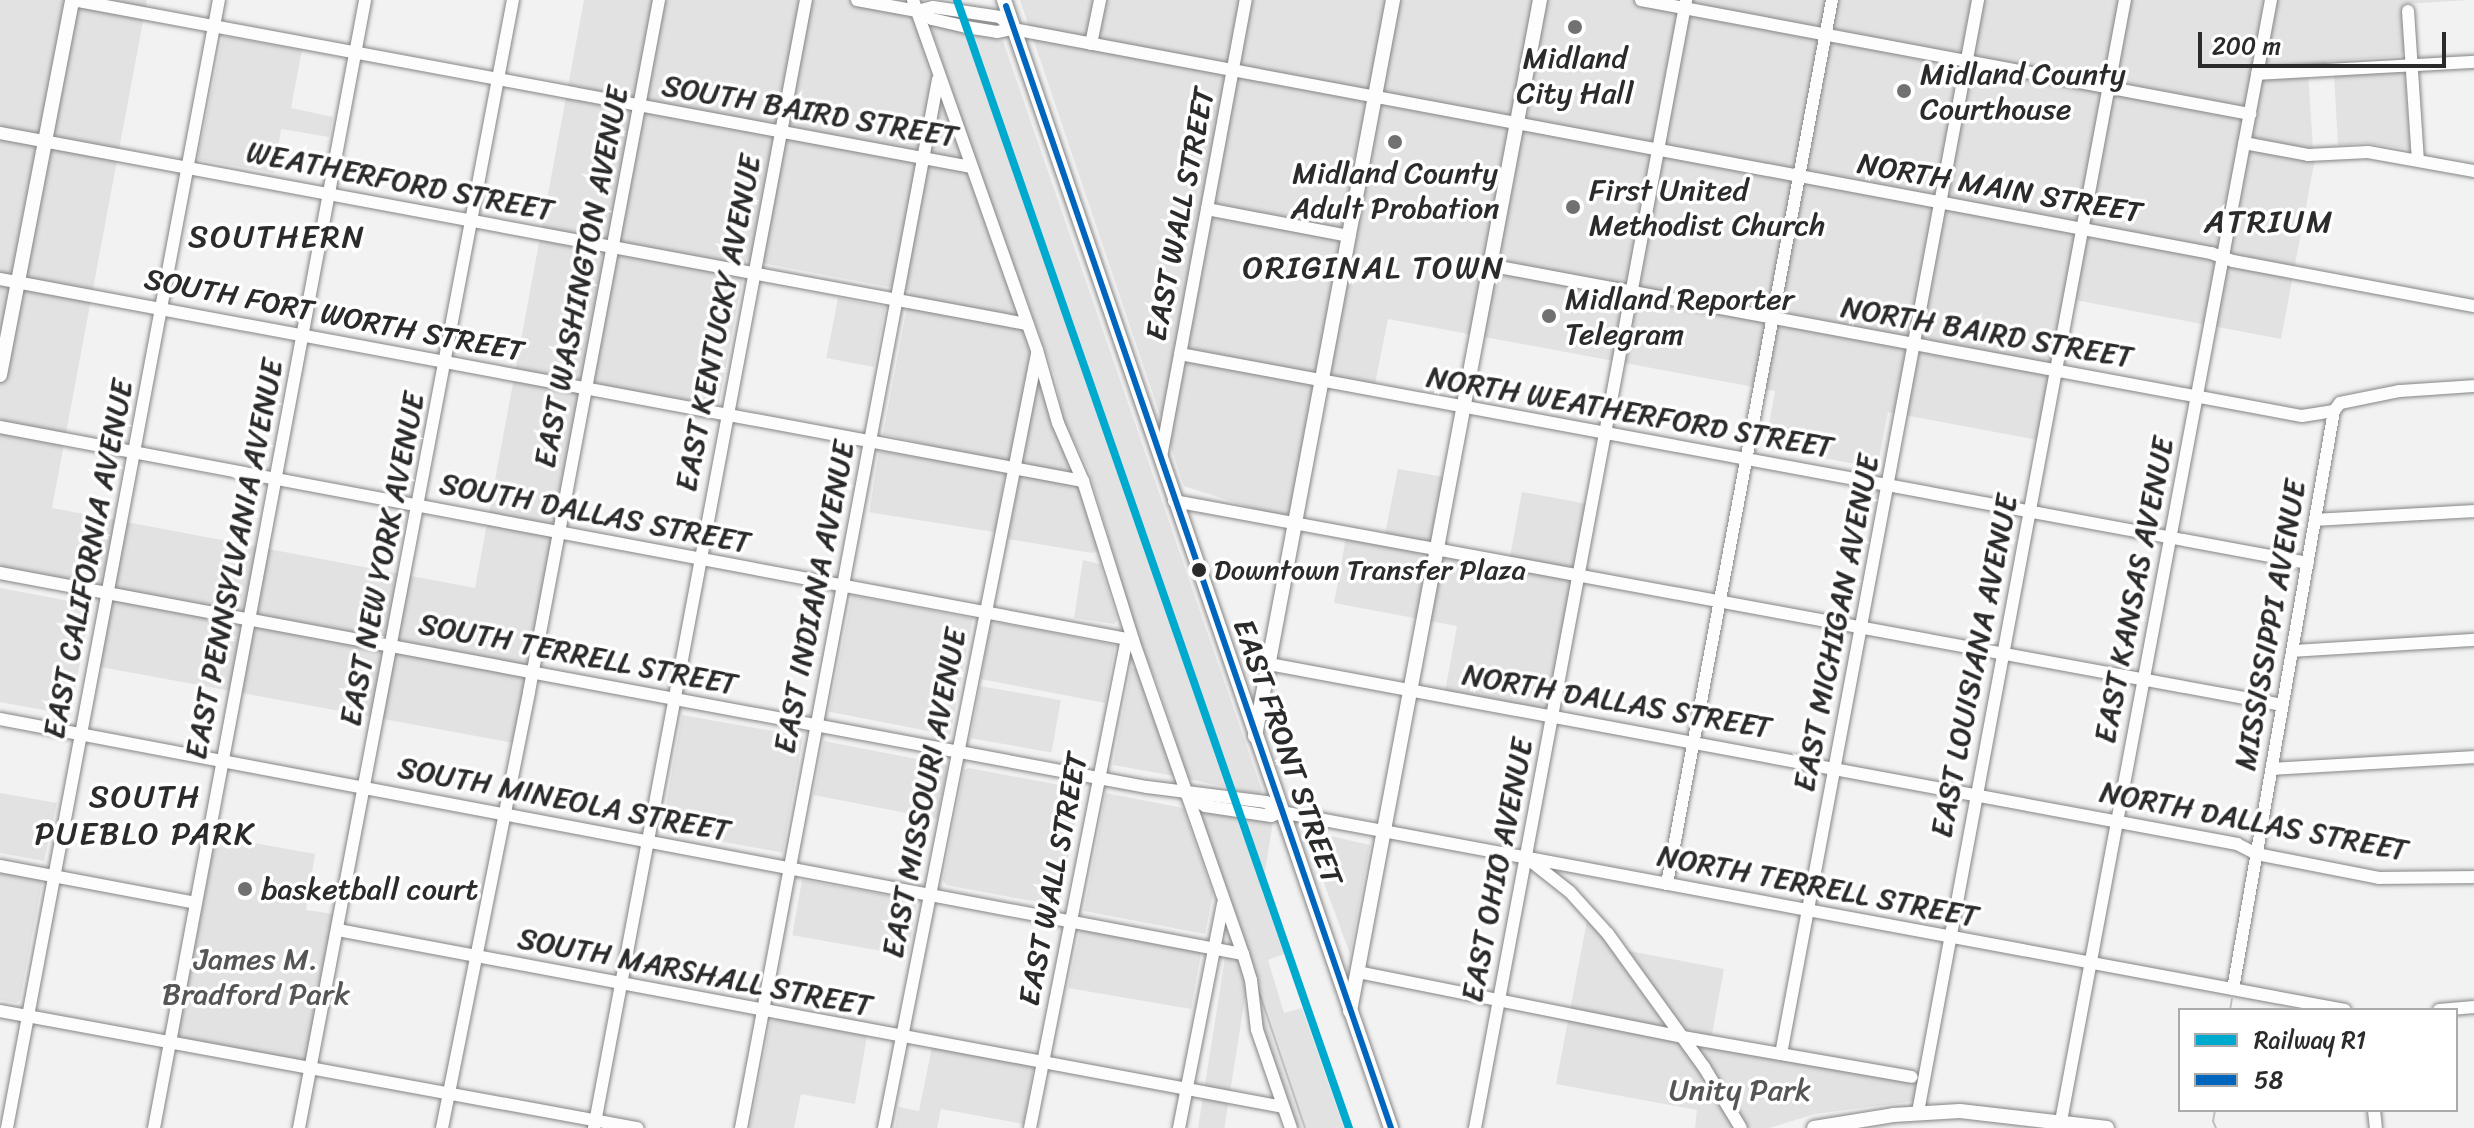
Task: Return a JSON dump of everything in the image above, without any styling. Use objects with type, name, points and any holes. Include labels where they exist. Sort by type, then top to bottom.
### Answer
[{"type":"main road","points":[[0,375],[72,0]]},
{"type":"main road","name":"EAST FRONT STREET","points":[[1004,0],[1391,1128]]},
{"type":"main road","points":[[1255,736],[1393,0]]},
{"type":"main road","points":[[1350,1012],[1540,0]]},
{"type":"main road","points":[[1814,1128],[1918,1112],[1982,1112],[2107,1128]]},
{"type":"street","name":"SOUTH BAIRD STREET","points":[[72,0],[971,167]]},
{"type":"street","name":"EAST CALIFORNIA AVENUE","points":[[7,1128],[219,0]]},
{"type":"street","name":"EAST PENNSYLVANIA AVENUE","points":[[154,1128],[365,0]]},
{"type":"street","name":"EAST NEW YORK AVENUE","points":[[299,1128],[513,0]]},
{"type":"street","name":"EAST WASHINGTON AVENUE","points":[[442,1128],[533,672],[659,0]]},
{"type":"street","name":"EAST KENTUCKY AVENUE","points":[[595,1124],[806,0]]},
{"type":"street","name":"NORTH MAIN STREET","points":[[857,0],[1000,17],[1013,29],[2082,229],[2474,306]]},
{"type":"street","points":[[1091,44],[1100,0]]},
{"type":"street","name":"EAST WALL STREET","points":[[1160,461],[1246,0]]},
{"type":"street","points":[[1641,0],[1685,4],[1825,35],[2250,114]]},
{"type":"street","points":[[1667,884],[1832,0]]},
{"type":"street","name":"EAST MICHIGAN AVENUE","points":[[1781,1054],[1890,486],[1978,0]]},
{"type":"street","name":"EAST LOUISIANA AVENUE","points":[[1918,1112],[2125,0]]},
{"type":"street","name":"EAST KANSAS AVENUE","points":[[2061,1121],[2271,0]]},
{"type":"street","name":"EAST OHIO AVENUE","points":[[1475,1128],[1685,4]]},
{"type":"street","points":[[915,6],[1037,350],[1058,423],[1083,481],[1130,640],[1243,954],[1251,980],[1257,1030],[1291,1128]]},
{"type":"street","points":[[2408,11],[2418,160]]},
{"type":"street","points":[[2257,74],[2474,62]]},
{"type":"street","name":"EAST INDIANA AVENUE","points":[[741,1128],[939,76]]},
{"type":"street","name":"WEATHERFORD STREET","points":[[0,133],[1027,324]]},
{"type":"street","points":[[2244,143],[2308,155],[2368,152],[2474,171]]},
{"type":"street","points":[[1207,209],[1349,236]]},
{"type":"street","name":"NORTH BAIRD STREET","points":[[1488,265],[2302,416],[2334,411],[2340,403],[2399,391],[2474,386]]},
{"type":"street","name":"SOUTH FORT WORTH STREET","points":[[0,279],[1083,481]]},
{"type":"street","name":"EAST MISSOURI AVENUE","points":[[884,1128],[1037,350]]},
{"type":"street","name":"NORTH WEATHERFORD STREET","points":[[1180,354],[2308,563]]},
{"type":"street","name":"MISSISSIPPI AVENUE","points":[[2233,989],[2334,411]]},
{"type":"street","name":"SOUTH DALLAS STREET","points":[[0,427],[1130,640]]},
{"type":"street","points":[[1174,501],[2282,705]]},
{"type":"street","points":[[2315,520],[2474,511]]},
{"type":"street","name":"SOUTH TERRELL STREET","points":[[0,573],[1100,778]]},
{"type":"street","name":"EAST WALL STREET","points":[[1030,1128],[1130,640]]},
{"type":"street","points":[[2292,651],[2474,640]]},
{"type":"street","name":"NORTH DALLAS STREET","points":[[1269,664],[2237,844],[2257,854],[2379,878],[2474,877]]},
{"type":"street","name":"SOUTH MINEOLA STREET","points":[[0,719],[1243,954]]},
{"type":"street","points":[[2272,769],[2474,757]]},
{"type":"street","name":"NORTH TERRELL STREET","points":[[1100,778],[1186,794],[1200,791],[1266,802],[1281,812],[2334,1008]]},
{"type":"street","points":[[1526,858],[1557,879],[1589,910],[1683,1037],[1741,1128]]},
{"type":"street","points":[[0,866],[196,903]]},
{"type":"street","points":[[1179,1128],[1223,903]]},
{"type":"street","name":"SOUTH MARSHALL STREET","points":[[338,930],[1283,1107]]},
{"type":"street","points":[[1358,972],[1683,1037],[1912,1077]]},
{"type":"street","points":[[0,1011],[449,1093],[595,1124],[637,1128]]},
{"type":"shaded area","points":[[0,0],[147,0],[52,508],[475,588],[584,0],[914,0],[1081,483],[883,434],[910,291],[746,260],[719,403],[586,390],[520,744],[95,666],[108,592],[0,572]]},
{"type":"shaded area","points":[[1020,0],[2468,0],[2404,4],[2406,46],[2401,56],[2326,61],[2326,70],[2308,72],[2314,164],[2281,339],[2070,299],[2043,441],[1888,412],[1877,468],[1765,447],[1775,391],[1388,319],[1374,389],[1322,381],[1295,522],[1184,486]]},
{"type":"shaded area","points":[[934,25],[964,32],[1226,787],[1188,779],[1158,685],[1138,639],[1089,470],[1064,422],[1055,376],[979,172],[931,28]]},
{"type":"shaded area","points":[[973,33],[1003,41],[1262,791],[1259,794],[1236,791]]},
{"type":"shaded area","points":[[223,36],[302,50],[291,108],[333,117],[329,137],[281,129],[274,173],[200,160],[198,157]]},
{"type":"shaded area","points":[[2405,72],[2410,149],[2364,143],[2338,145],[2334,75]]},
{"type":"shaded area","points":[[838,298],[885,307],[873,367],[826,358]]},
{"type":"shaded area","points":[[879,451],[1005,471],[996,532],[869,512]]},
{"type":"shaded area","points":[[1398,469],[1450,478],[1437,549],[1509,562],[1522,492],[1593,505],[1553,717],[1444,697],[1457,626],[1334,603],[1347,532],[1384,539]]},
{"type":"shaded area","points":[[1020,474],[1078,486],[1099,550],[1092,553],[1008,539]]},
{"type":"shaded area","points":[[1083,560],[1100,564],[1117,620],[1114,624],[1074,618]]},
{"type":"shaded area","points":[[0,588],[91,605],[70,715],[0,702]]},
{"type":"shaded area","points":[[852,595],[973,618],[950,735],[829,712]]},
{"type":"shaded area","points":[[996,622],[1115,645],[1105,703],[981,679],[990,626]]},
{"type":"shaded area","points":[[1131,668],[1137,668],[1175,776],[1113,765]]},
{"type":"shaded area","points":[[980,686],[1061,700],[1052,752],[971,738]]},
{"type":"shaded area","points":[[682,715],[803,736],[783,853],[662,831]]},
{"type":"shaded area","points":[[824,741],[948,765],[937,819],[814,795]]},
{"type":"shaded area","points":[[969,768],[1081,789],[1059,906],[946,885],[943,880],[964,770]]},
{"type":"shaded area","points":[[0,793],[57,803],[44,861],[0,853]]},
{"type":"shaded area","points":[[1106,793],[1183,808],[1213,894],[1205,934],[1084,911]]},
{"type":"shaded area","points":[[1199,812],[1236,816],[1284,954],[1268,960],[1284,1013],[1302,1008],[1344,1128],[1294,1128],[1261,1028],[1253,965]]},
{"type":"shaded area","points":[[1247,819],[1273,823],[1224,1128],[1198,1128]]},
{"type":"shaded area","points":[[1309,831],[1370,845],[1350,954],[1306,834]]},
{"type":"shaded area","name":"James M. Bradford Park","points":[[216,836],[315,854],[306,910],[334,914],[306,1062],[177,1037]]},
{"type":"shaded area","points":[[0,872],[39,879],[42,883],[20,1000],[16,1003],[0,1000]]},
{"type":"shaded area","points":[[802,880],[917,900],[907,955],[792,935]]},
{"type":"shaded area","points":[[1589,910],[1619,949],[1724,969],[1710,1045],[1919,1084],[1915,1101],[1815,1114],[1769,1128],[1695,1128],[1697,1110],[1556,1084]]},
{"type":"shaded area","points":[[1085,928],[1198,949],[1201,954],[1191,1009],[1068,988],[1080,931]]},
{"type":"shaded area","points":[[777,1019],[867,1036],[855,1104],[801,1094],[794,1128],[750,1128],[771,1021]]},
{"type":"shaded area","points":[[932,1047],[1033,1068],[1024,1124],[941,1109],[937,1128],[895,1128],[899,1107],[919,1111]]},
{"type":"waterway","points":[[1257,986],[1305,1128]]},
{"type":"waterway","points":[[2230,1008],[2232,999]]},
{"type":"waterway","points":[[2215,1112],[2216,1128]]},
{"type":"rail line","name":"R1","points":[[957,0],[1349,1128]]},
{"type":"transit line","name":"58","points":[[1006,6],[1391,1128]]},
{"type":"place","name":"Midland City Hall","points":[[1575,27]]},
{"type":"place","name":"Midland County Courthouse","points":[[1904,91]]},
{"type":"place","name":"Midland County Adult Probation","points":[[1395,142]]},
{"type":"place","name":"First United Methodist Church","points":[[1573,207]]},
{"type":"place","name":"Midland Reporter Telegram","points":[[1549,316]]},
{"type":"place","name":"Downtown Transfer Plaza","points":[[1199,570]]},
{"type":"place","name":"basketball court","points":[[245,889]]},
{"type":"district","name":"ATRIUM","points":[[2269,222]]},
{"type":"district","name":"SOUTHERN","points":[[277,237]]},
{"type":"district","name":"ORIGINAL TOWN","points":[[1374,268]]},
{"type":"district","name":"SOUTH PUEBLO PARK","points":[[145,816]]},
{"type":"park label","name":"Unity Park","points":[[1740,1090]]}]
